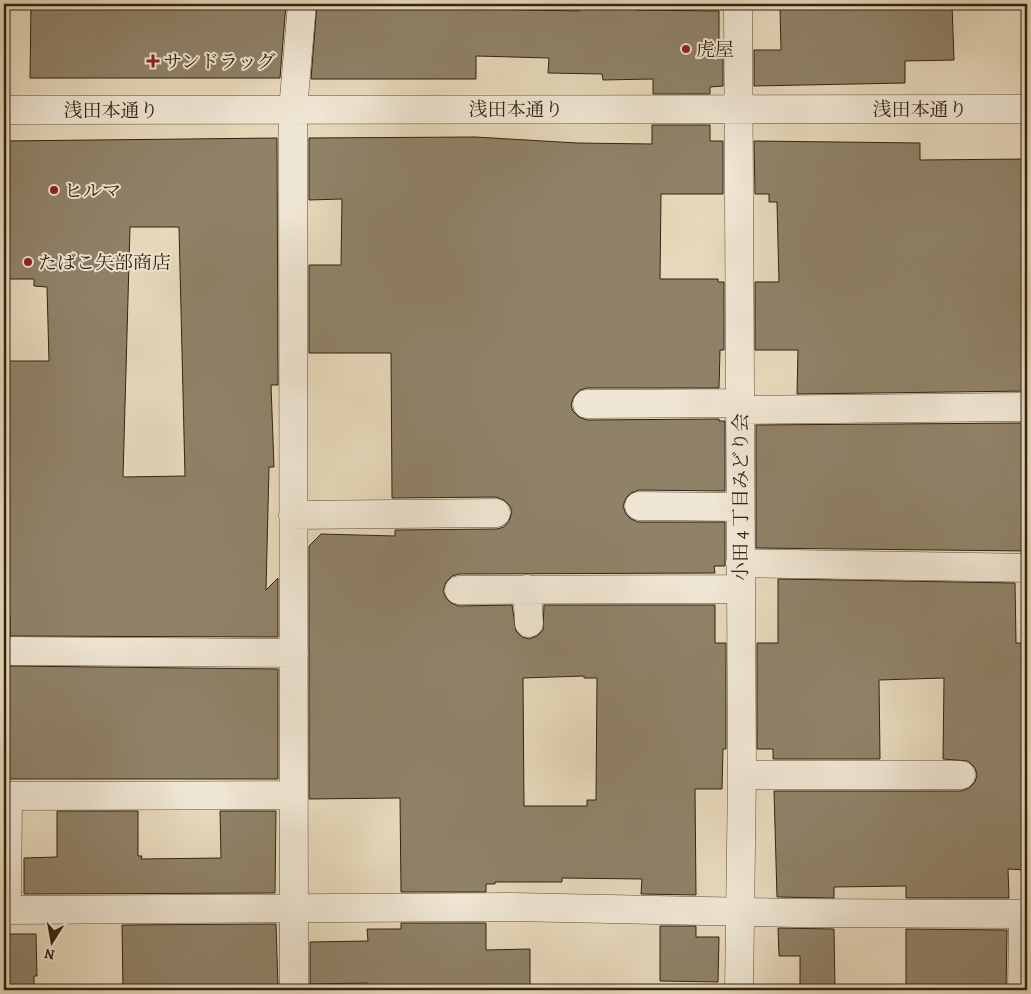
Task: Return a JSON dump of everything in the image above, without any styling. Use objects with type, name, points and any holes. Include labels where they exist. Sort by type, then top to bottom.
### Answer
[{"type":"street","points":[[294,990],[293,110],[302,4]]},
{"type":"street","name":"小田 4 丁目みどり会","points":[[738,4],[737,108],[741,407],[742,775],[739,990]]},
{"type":"street","name":"浅田本通り","points":[[4,110],[1027,109]]},
{"type":"street","points":[[587,404],[741,407],[1027,407]]},
{"type":"street","points":[[639,506],[740,507]]},
{"type":"street","points":[[293,515],[496,513]]},
{"type":"street","points":[[459,590],[527,589],[740,576],[1027,568]]},
{"type":"street","points":[[527,589],[528,623]]},
{"type":"street","points":[[13,651],[294,653]]},
{"type":"street","points":[[742,775],[962,776]]},
{"type":"street","points":[[293,795],[8,796],[6,910],[294,910],[513,907],[1025,914],[1022,990]]},
{"type":"building","points":[[31,4],[286,4],[280,78],[30,78]]},
{"type":"building","points":[[317,4],[476,4],[476,9],[579,11],[579,4],[636,4],[636,10],[719,11],[719,50],[723,50],[723,86],[710,87],[710,94],[653,94],[653,79],[603,80],[602,74],[548,73],[549,58],[476,56],[476,79],[311,79]]},
{"type":"building","points":[[831,4],[952,4],[954,60],[905,61],[905,83],[754,86],[754,50],[781,50],[780,6],[831,6]]},
{"type":"building","points":[[652,125],[710,125],[710,141],[723,141],[723,194],[661,194],[660,279],[718,279],[718,282],[724,282],[724,350],[720,350],[719,388],[587,388],[580,390],[574,396],[571,405],[573,411],[579,417],[587,420],[719,419],[719,421],[725,421],[725,491],[639,490],[631,493],[626,498],[623,506],[626,514],[638,522],[725,522],[725,566],[714,566],[715,573],[459,574],[452,576],[446,582],[443,591],[451,603],[459,606],[512,605],[516,631],[522,637],[529,639],[537,636],[543,630],[544,605],[715,605],[715,643],[726,643],[726,749],[723,749],[722,789],[695,789],[696,895],[641,894],[642,879],[562,878],[562,882],[495,882],[495,884],[486,884],[486,892],[401,892],[400,798],[309,799],[309,546],[321,534],[395,536],[395,530],[497,529],[504,527],[509,521],[512,512],[510,506],[504,500],[496,497],[392,498],[391,353],[309,353],[309,265],[341,265],[342,199],[309,200],[309,138],[475,137],[577,143],[652,144]],"holes":[[[584,676],[584,678],[597,678],[596,800],[587,800],[587,806],[524,806],[523,678]]]},
{"type":"building","points":[[277,138],[278,385],[271,385],[274,467],[269,467],[266,590],[278,578],[278,637],[10,636],[10,616],[4,616],[4,361],[49,361],[47,287],[34,286],[34,279],[4,279],[4,141]],"holes":[[[130,227],[179,227],[185,476],[123,477]]]},
{"type":"building","points":[[754,141],[920,143],[920,160],[1027,159],[1025,358],[1027,358],[1027,391],[797,394],[798,350],[755,350],[755,282],[779,282],[777,202],[769,202],[769,194],[755,194]]},
{"type":"building","points":[[1027,423],[1027,551],[756,548],[756,425]]},
{"type":"building","points":[[778,579],[1015,583],[1016,643],[1027,643],[1027,870],[1008,869],[1009,898],[906,898],[906,886],[834,887],[834,898],[777,897],[774,791],[961,791],[969,788],[975,782],[977,775],[975,768],[968,761],[943,759],[944,678],[879,680],[880,759],[773,759],[773,749],[757,749],[757,643],[778,643]]},
{"type":"building","points":[[9,666],[278,669],[278,779],[4,779],[4,693],[9,693]]},
{"type":"building","points":[[57,811],[138,811],[138,856],[142,856],[141,859],[221,858],[220,811],[276,811],[275,893],[24,894],[24,858],[57,857]]},
{"type":"building","points":[[401,923],[486,923],[486,950],[530,949],[530,990],[375,990],[375,986],[368,986],[368,983],[310,984],[310,942],[368,941],[367,929],[401,929]]},
{"type":"building","points":[[276,924],[278,985],[272,985],[272,990],[123,990],[122,925]]},
{"type":"building","points":[[660,926],[696,926],[696,937],[719,937],[718,982],[660,981]]},
{"type":"building","points":[[778,928],[834,929],[835,990],[800,990],[800,956],[779,956]]},
{"type":"building","points":[[906,929],[1007,930],[1006,990],[906,990]]},
{"type":"building","points":[[4,934],[36,934],[37,976],[34,976],[34,990],[4,990]]},
{"type":"place","name":"虎屋","points":[[686,49]]},
{"type":"place","name":"サンドラッグ","points":[[153,61]]},
{"type":"place","name":"ヒルマ","points":[[54,190]]},
{"type":"place","name":"たばこ矢部商店","points":[[28,262]]}]
